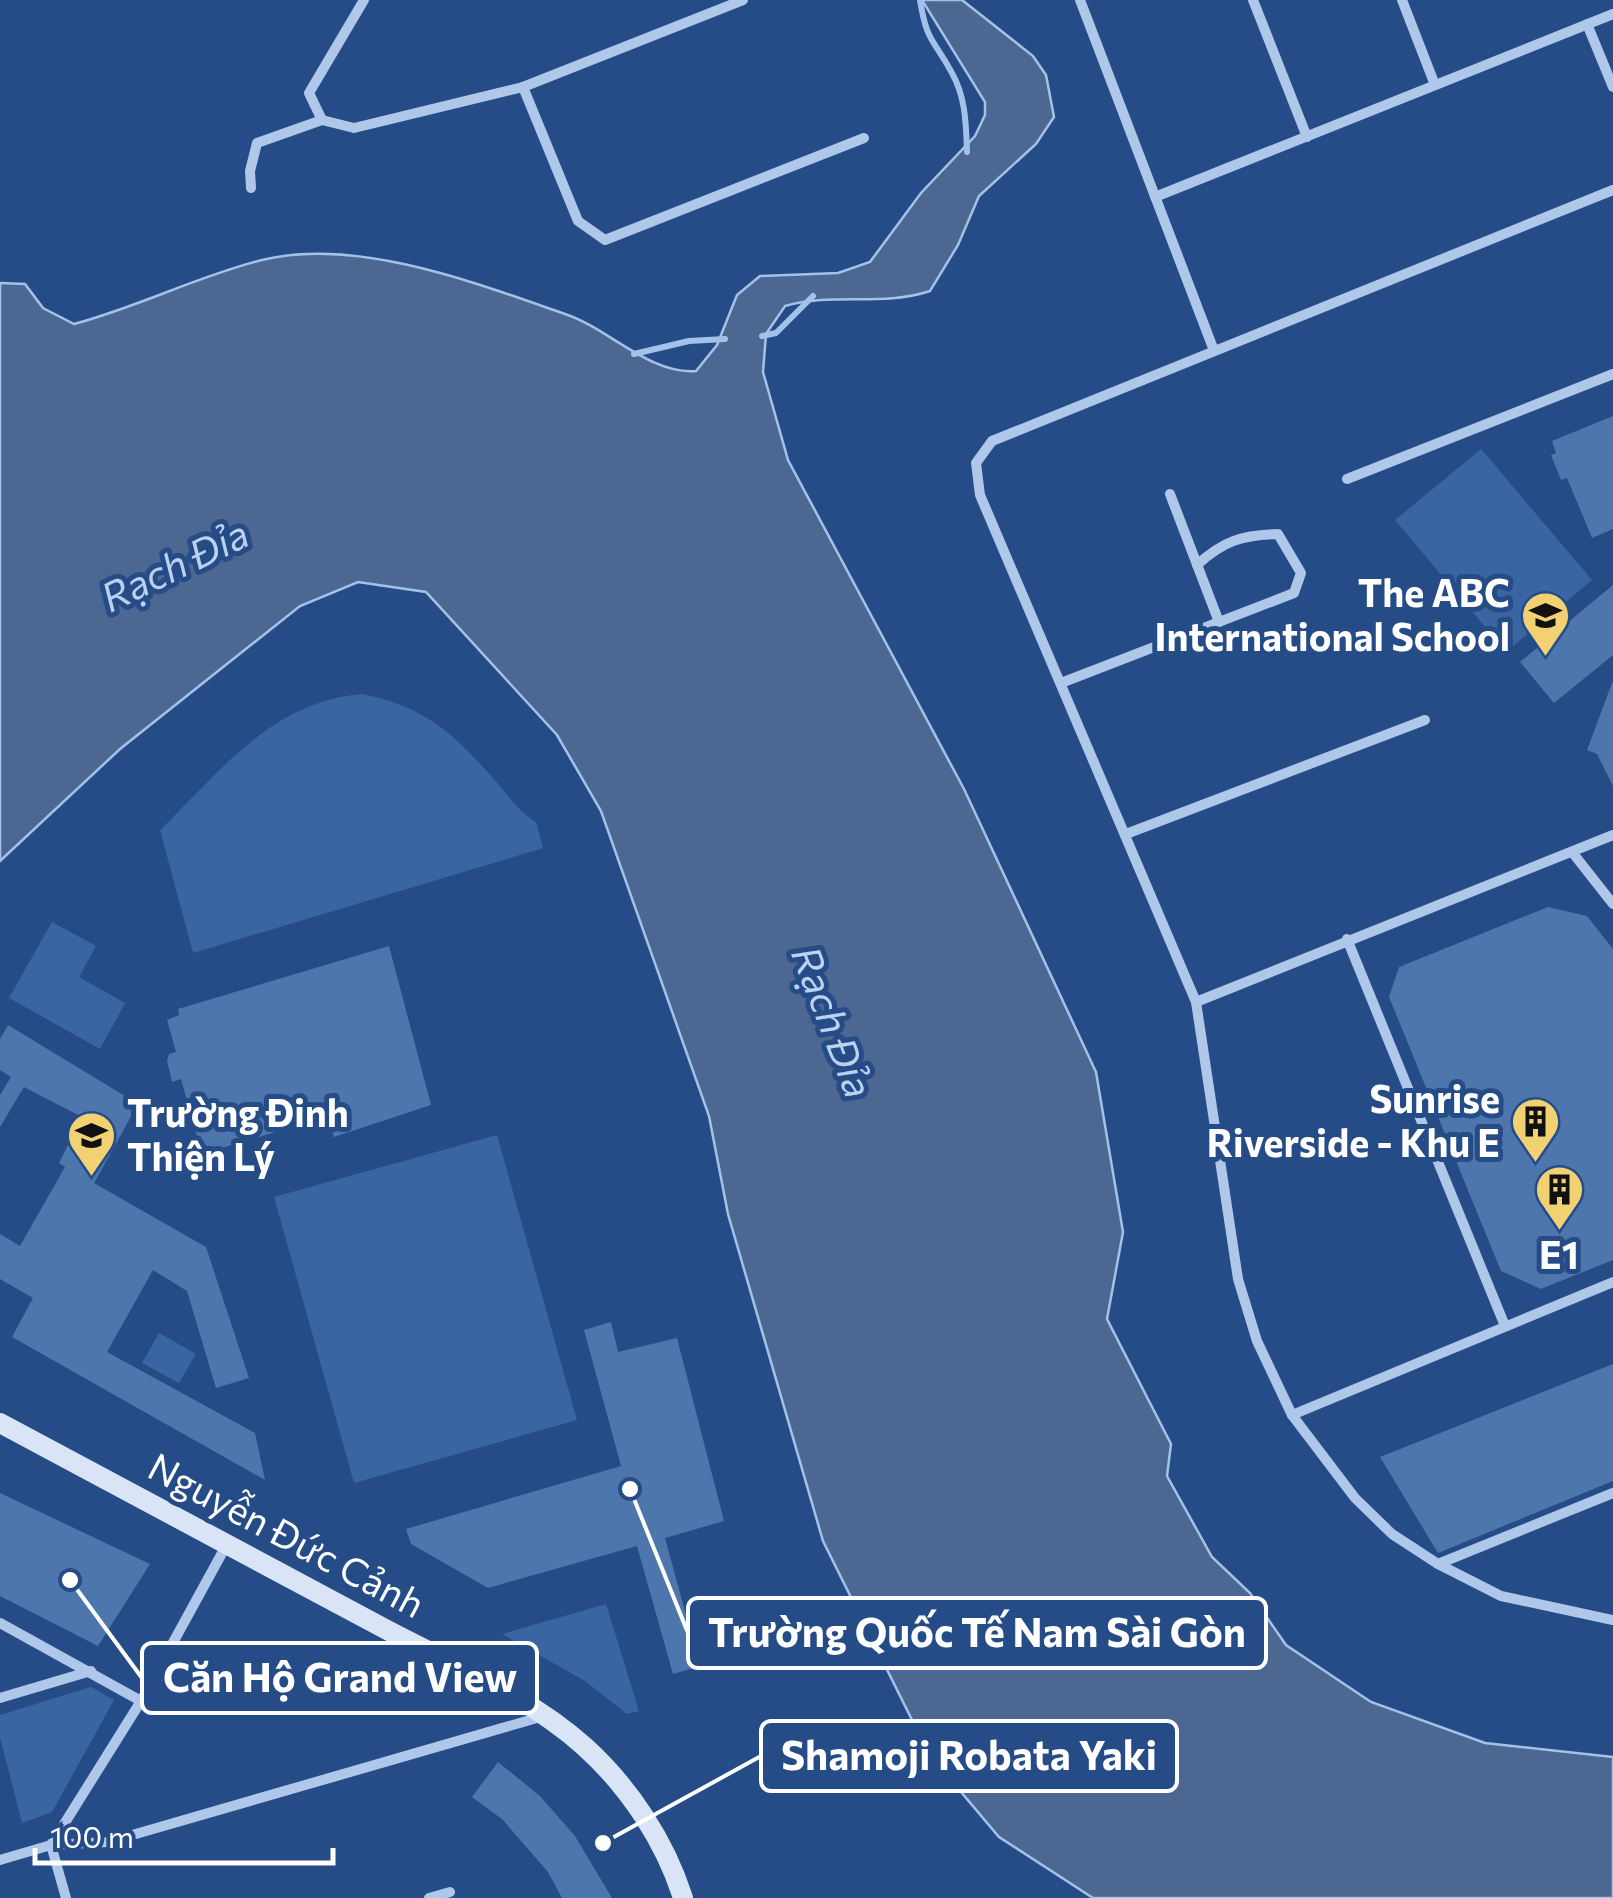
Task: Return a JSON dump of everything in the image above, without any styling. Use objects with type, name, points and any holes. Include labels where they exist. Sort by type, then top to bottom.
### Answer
[{"type":"main road","name":"Nguyễn Đức Cảnh","points":[[0,1423],[544,1716],[583,1744],[632,1799],[661,1845],[684,1898]]},
{"type":"street","points":[[322,120],[309,93],[364,0]]},
{"type":"street","points":[[251,188],[250,171],[257,143],[322,120],[354,128],[524,87],[743,0]]},
{"type":"street","points":[[1080,0],[1213,348]]},
{"type":"street","points":[[1253,0],[1307,137]]},
{"type":"street","points":[[1402,0],[1435,85]]},
{"type":"street","points":[[1156,197],[1613,14]]},
{"type":"street","points":[[1588,24],[1613,86]]},
{"type":"street","points":[[524,87],[578,221],[605,240],[864,138]]},
{"type":"street","points":[[1613,190],[1213,348],[992,441],[976,464],[980,495],[1196,1002],[1238,1279],[1256,1341],[1292,1415],[1355,1498],[1392,1534],[1438,1564],[1500,1596],[1613,1620]]},
{"type":"street","points":[[1347,478],[1613,374]]},
{"type":"street","points":[[1170,494],[1219,622]]},
{"type":"street","points":[[1060,683],[1294,592],[1301,572],[1278,534],[1248,534],[1220,544],[1197,565]]},
{"type":"street","points":[[1126,834],[1426,720]]},
{"type":"street","points":[[1196,1002],[1613,836]]},
{"type":"street","points":[[1572,852],[1613,904]]},
{"type":"street","points":[[1347,939],[1504,1326]]},
{"type":"street","points":[[1292,1415],[1613,1282]]},
{"type":"street","points":[[1438,1564],[1613,1494]]},
{"type":"street","points":[[66,1898],[51,1845],[141,1701],[227,1543]]},
{"type":"street","points":[[0,1623],[141,1701]]},
{"type":"street","points":[[0,1698],[92,1671]]},
{"type":"street","points":[[0,1860],[51,1845],[108,1842],[544,1716]]},
{"type":"street","points":[[429,1898],[450,1892]]},
{"type":"shaded area","points":[[1481,449],[1592,580],[1506,652],[1395,520]]},
{"type":"shaded area","points":[[362,694],[419,713],[449,734],[536,822],[543,848],[193,953],[160,830],[227,763],[274,725],[301,710]]},
{"type":"shaded area","points":[[52,922],[96,946],[79,977],[125,1003],[100,1049],[9,998]]},
{"type":"shaded area","points":[[497,1135],[577,1420],[354,1483],[274,1197]]},
{"type":"shaded area","points":[[159,1333],[196,1354],[179,1383],[142,1363]]},
{"type":"shaded area","points":[[606,1604],[639,1711],[627,1714],[585,1681],[502,1634]]},
{"type":"shaded area","points":[[91,1687],[114,1700],[52,1812],[22,1823],[0,1737],[0,1715]]},
{"type":"water","name":"Rạch Đỉa","points":[[922,0],[962,0],[1033,56],[1046,75],[1054,117],[1036,144],[979,196],[958,245],[930,291],[894,298],[822,300],[785,306],[766,334],[763,372],[788,460],[964,789],[1096,1072],[1123,1232],[1107,1319],[1171,1444],[1167,1476],[1212,1557],[1250,1593],[1286,1645],[1371,1702],[1485,1743],[1613,1757],[1613,1898],[1093,1898],[999,1837],[929,1754],[823,1541],[728,1214],[709,1116],[601,811],[557,735],[426,592],[358,582],[300,606],[120,749],[0,861],[0,283],[25,284],[43,308],[74,324],[262,260],[299,254],[337,254],[455,277],[581,321],[662,366],[696,371],[717,345],[737,295],[760,276],[838,273],[870,262],[921,193],[975,136],[985,115],[985,102]]},
{"type":"building","points":[[1613,416],[1613,529],[1592,538],[1567,478],[1561,480],[1551,455],[1556,453],[1552,441]]},
{"type":"building","points":[[1613,585],[1613,655],[1554,703],[1520,662]]},
{"type":"building","points":[[1612,683],[1613,786],[1597,754],[1587,750]]},
{"type":"building","name":"Sunrise Riverside - Khu E","points":[[1548,907],[1587,916],[1613,949],[1613,1260],[1541,1289],[1501,1271],[1389,997],[1399,967]]},
{"type":"building","points":[[389,946],[431,1105],[334,1137],[324,1103],[279,1115],[282,1130],[202,1154],[181,1079],[172,1082],[167,1061],[169,1054],[176,1052],[167,1020],[179,1015],[178,1009]]},
{"type":"building","points":[[8,1025],[138,1104],[94,1183],[206,1247],[249,1378],[216,1388],[187,1291],[153,1270],[107,1352],[255,1433],[265,1480],[12,1337],[33,1298],[0,1279],[0,1234],[20,1246],[65,1167],[59,1163],[82,1117],[24,1087],[0,1127],[0,1095],[11,1077],[0,1070],[0,1039]]},
{"type":"building","points":[[611,1322],[618,1352],[677,1338],[724,1521],[665,1538],[700,1666],[673,1674],[637,1546],[488,1588],[411,1544],[406,1529],[621,1466],[584,1330]]},
{"type":"building","points":[[1613,1364],[1613,1481],[1438,1553],[1380,1457]]},
{"type":"building","points":[[0,1493],[150,1564],[98,1646],[0,1596]]},
{"type":"building","points":[[498,1762],[540,1796],[575,1836],[612,1898],[562,1898],[548,1872],[502,1819],[472,1797]]},
{"type":"waterway","points":[[920,0],[928,33],[960,92],[967,152]]},
{"type":"waterway","points":[[762,336],[776,333],[813,296]]},
{"type":"waterway","points":[[634,354],[689,341],[725,339]]},
{"type":"place","name":"The ABC International School","points":[[1545,658]]},
{"type":"place","name":"Sunrise Riverside - Khu E","points":[[1535,1164]]},
{"type":"place","name":"Trường Đinh Thiện Lý","points":[[92,1178]]},
{"type":"place","name":"E1","points":[[1559,1232]]},
{"type":"place","name":"Trường Quốc Tế Nam Sài Gòn","points":[[630,1489]]},
{"type":"place","name":"Căn Hộ Grand View","points":[[70,1580]]},
{"type":"place","name":"Shamoji Robata Yaki","points":[[603,1843]]}]
